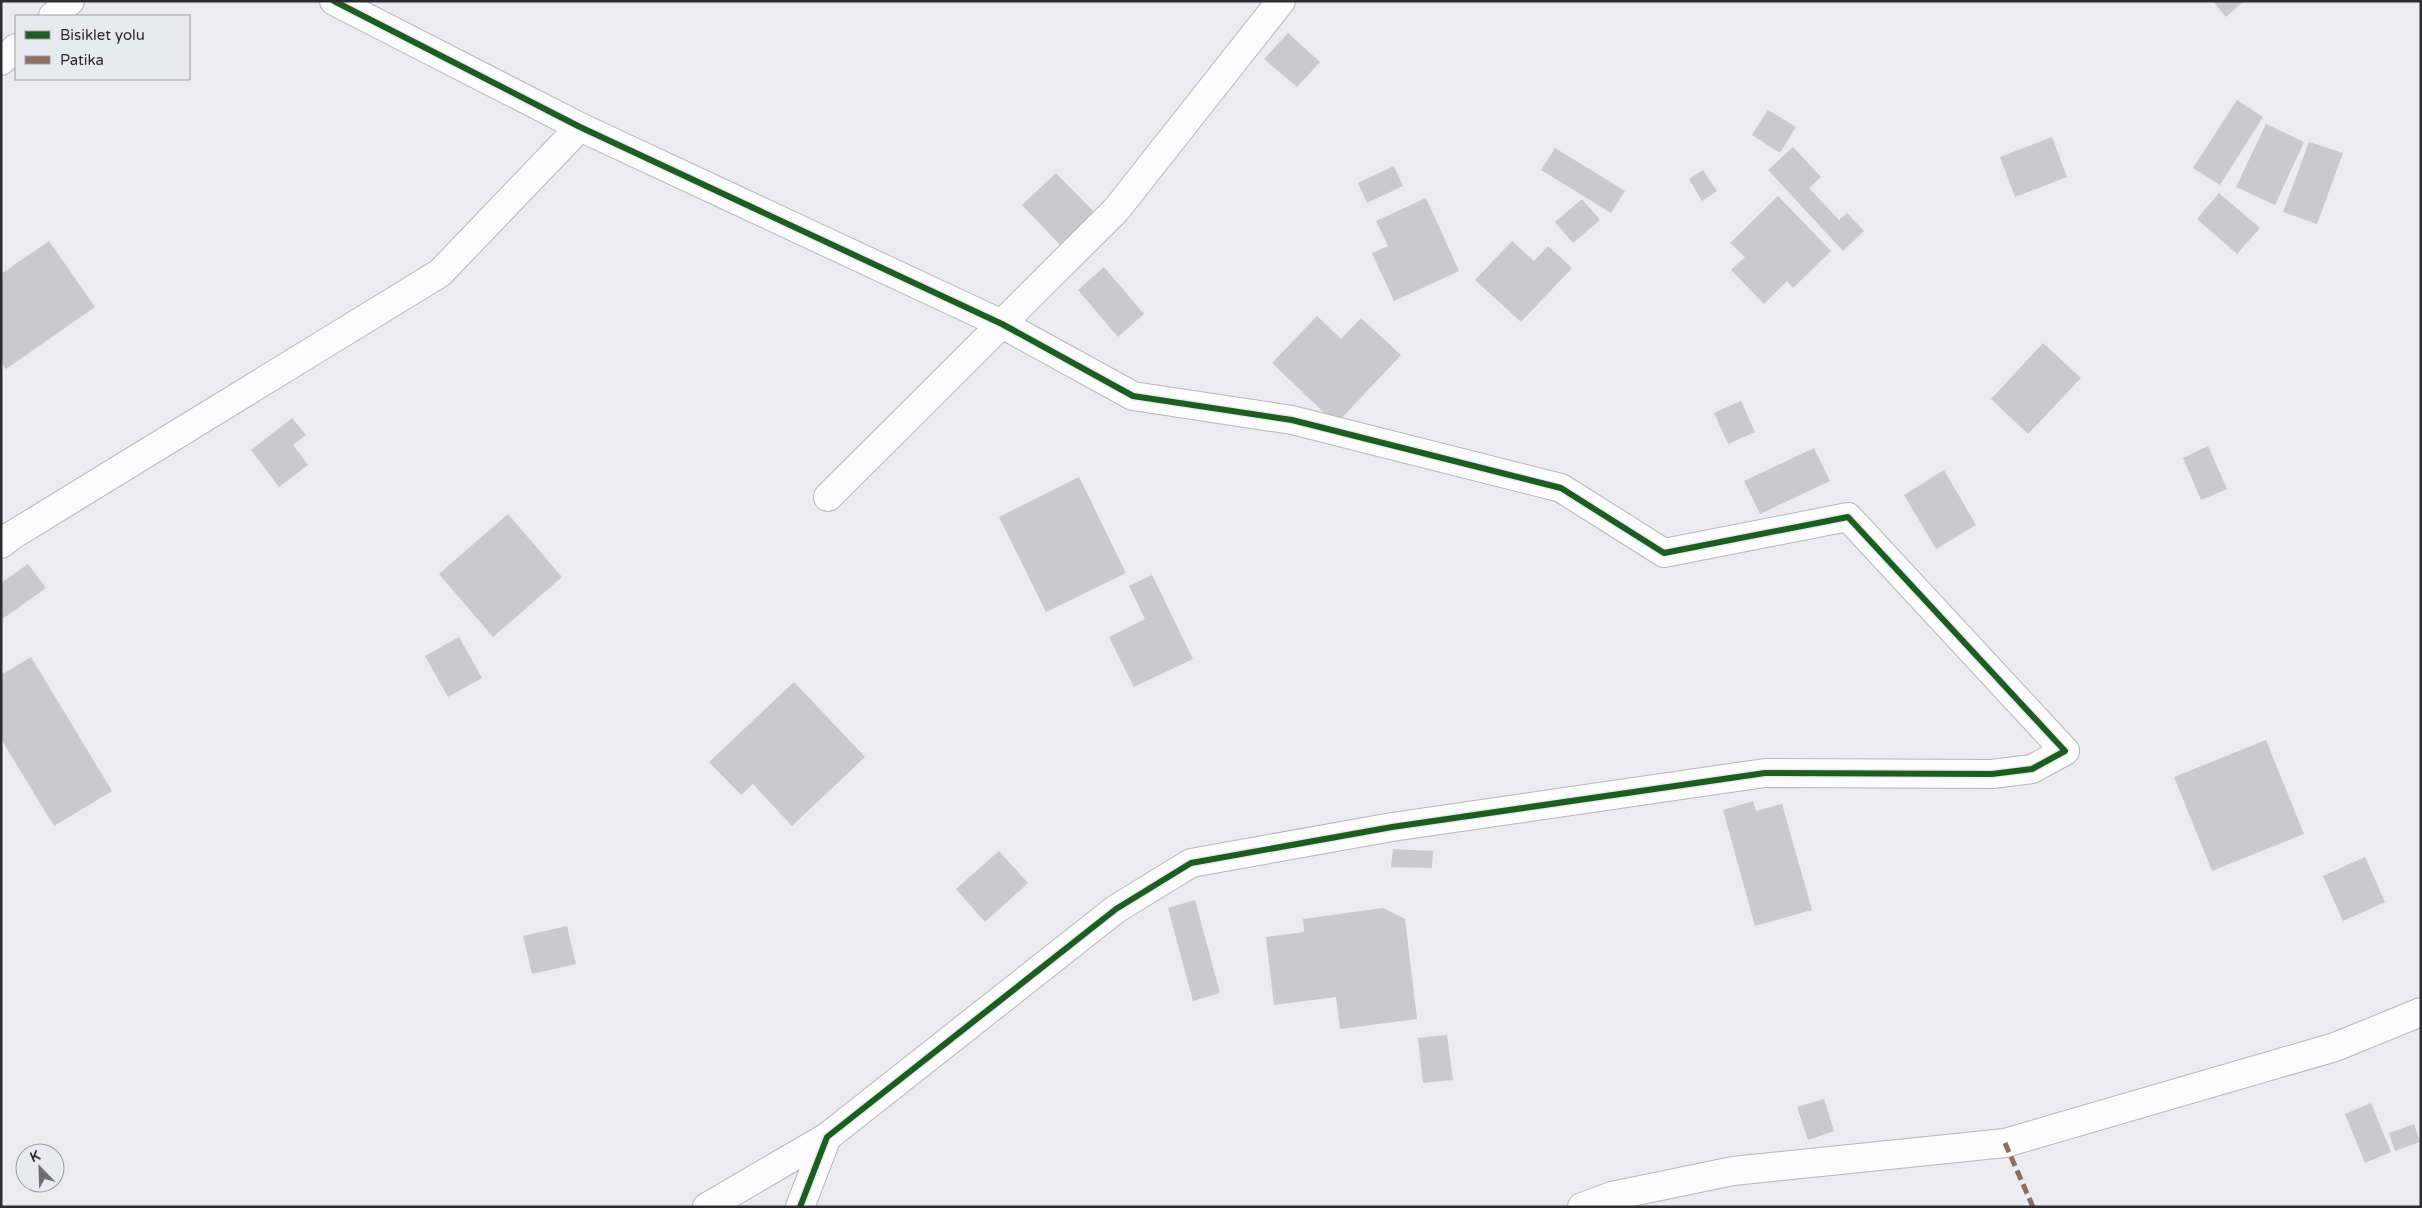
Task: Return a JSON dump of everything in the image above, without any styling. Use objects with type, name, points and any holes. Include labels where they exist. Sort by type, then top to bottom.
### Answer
[{"type":"street","points":[[54,15],[70,1]]},
{"type":"street","points":[[334,1],[580,127],[1002,324],[1132,396],[1292,420],[1561,488],[1664,552],[1848,517],[2065,751],[2032,769],[1992,774],[1765,773],[1392,827],[1191,863],[1116,909],[827,1137],[707,1207]]},
{"type":"street","points":[[828,497],[1116,210],[1281,1]]},
{"type":"street","points":[[1,61],[15,49]]},
{"type":"street","points":[[1,544],[11,536],[440,273],[580,127]]},
{"type":"street","points":[[1582,1207],[1612,1196],[1732,1171],[2005,1144],[2335,1047],[2421,1012]]},
{"type":"street","points":[[800,1207],[827,1137]]},
{"type":"building","points":[[2213,1],[2244,1],[2226,17]]},
{"type":"building","points":[[1288,33],[1320,62],[1297,87],[1264,59]]},
{"type":"building","points":[[2237,100],[2263,117],[2220,185],[2193,168]]},
{"type":"building","points":[[1768,110],[1796,127],[1780,153],[1752,135]]},
{"type":"building","points":[[2266,124],[2304,142],[2275,205],[2236,187]]},
{"type":"building","points":[[2052,137],[2067,177],[2015,197],[2000,157]]},
{"type":"building","points":[[2309,142],[2343,153],[2317,224],[2283,212]]},
{"type":"building","points":[[1793,147],[1821,177],[1809,188],[1839,220],[1847,213],[1864,231],[1843,251],[1768,170]]},
{"type":"building","points":[[1555,148],[1625,191],[1611,213],[1541,170]]},
{"type":"building","points":[[1394,166],[1403,186],[1367,203],[1358,183]]},
{"type":"building","points":[[1703,170],[1717,191],[1702,201],[1689,179]]},
{"type":"building","points":[[1056,173],[1095,213],[1061,246],[1022,205]]},
{"type":"building","points":[[2219,193],[2260,228],[2237,254],[2197,219]]},
{"type":"building","points":[[1778,196],[1831,251],[1793,288],[1787,281],[1764,304],[1731,270],[1745,257],[1730,243]]},
{"type":"building","points":[[1426,198],[1459,271],[1394,301],[1372,253],[1388,246],[1376,221]]},
{"type":"building","points":[[1582,199],[1600,220],[1573,243],[1555,222]]},
{"type":"building","points":[[49,241],[95,307],[6,369],[1,362],[1,274]]},
{"type":"building","points":[[1512,241],[1534,261],[1548,246],[1572,268],[1521,322],[1475,280]]},
{"type":"building","points":[[1104,267],[1144,314],[1118,337],[1078,290]]},
{"type":"building","points":[[1317,316],[1341,339],[1361,318],[1401,355],[1336,424],[1272,363]]},
{"type":"building","points":[[2043,343],[2081,378],[2028,434],[1991,399]]},
{"type":"building","points":[[1741,401],[1755,432],[1728,444],[1714,413]]},
{"type":"building","points":[[292,418],[306,435],[293,445],[308,465],[279,487],[251,450]]},
{"type":"building","points":[[2208,446],[2227,489],[2201,500],[2183,458]]},
{"type":"building","points":[[1814,448],[1830,481],[1760,514],[1744,481]]},
{"type":"building","points":[[1944,470],[1976,525],[1936,549],[1904,495]]},
{"type":"building","points":[[1079,477],[1126,573],[1046,612],[999,517]]},
{"type":"building","points":[[508,514],[562,577],[493,637],[439,574]]},
{"type":"building","points":[[28,564],[46,588],[1,620],[1,583]]},
{"type":"building","points":[[1152,575],[1193,659],[1134,687],[1109,637],[1145,619],[1129,586]]},
{"type":"building","points":[[459,637],[482,678],[448,697],[425,656]]},
{"type":"building","points":[[31,657],[112,791],[54,826],[1,739],[1,675]]},
{"type":"building","points":[[794,682],[865,757],[792,826],[753,784],[741,795],[709,762]]},
{"type":"building","points":[[2266,740],[2304,834],[2212,871],[2174,777]]},
{"type":"building","points":[[1753,801],[1756,811],[1782,804],[1812,910],[1755,926],[1723,810]]},
{"type":"building","points":[[1393,849],[1433,851],[1432,868],[1391,867]]},
{"type":"building","points":[[999,851],[1028,883],[985,922],[956,889]]},
{"type":"building","points":[[2365,857],[2385,902],[2343,921],[2323,876]]},
{"type":"building","points":[[1195,900],[1220,993],[1193,1001],[1168,908]]},
{"type":"building","points":[[1383,908],[1405,919],[1417,1019],[1340,1029],[1336,997],[1274,1005],[1266,937],[1304,932],[1303,919]]},
{"type":"building","points":[[567,926],[576,964],[532,974],[523,936]]},
{"type":"building","points":[[1447,1035],[1453,1080],[1423,1083],[1418,1038]]},
{"type":"building","points":[[1824,1099],[1834,1131],[1808,1140],[1797,1107]]},
{"type":"building","points":[[2371,1103],[2391,1152],[2365,1163],[2345,1114]]},
{"type":"building","points":[[2414,1124],[2420,1142],[2395,1151],[2389,1133]]},
{"type":"marked path","points":[[2005,1143],[2033,1207]]},
{"type":"cycle path","points":[[334,1],[580,127],[1002,324],[1133,396],[1292,420],[1561,488],[1664,553],[1848,517],[2065,751],[2032,769],[1992,774],[1765,773],[1392,827],[1191,863],[1116,909],[827,1137],[800,1207]]}]
